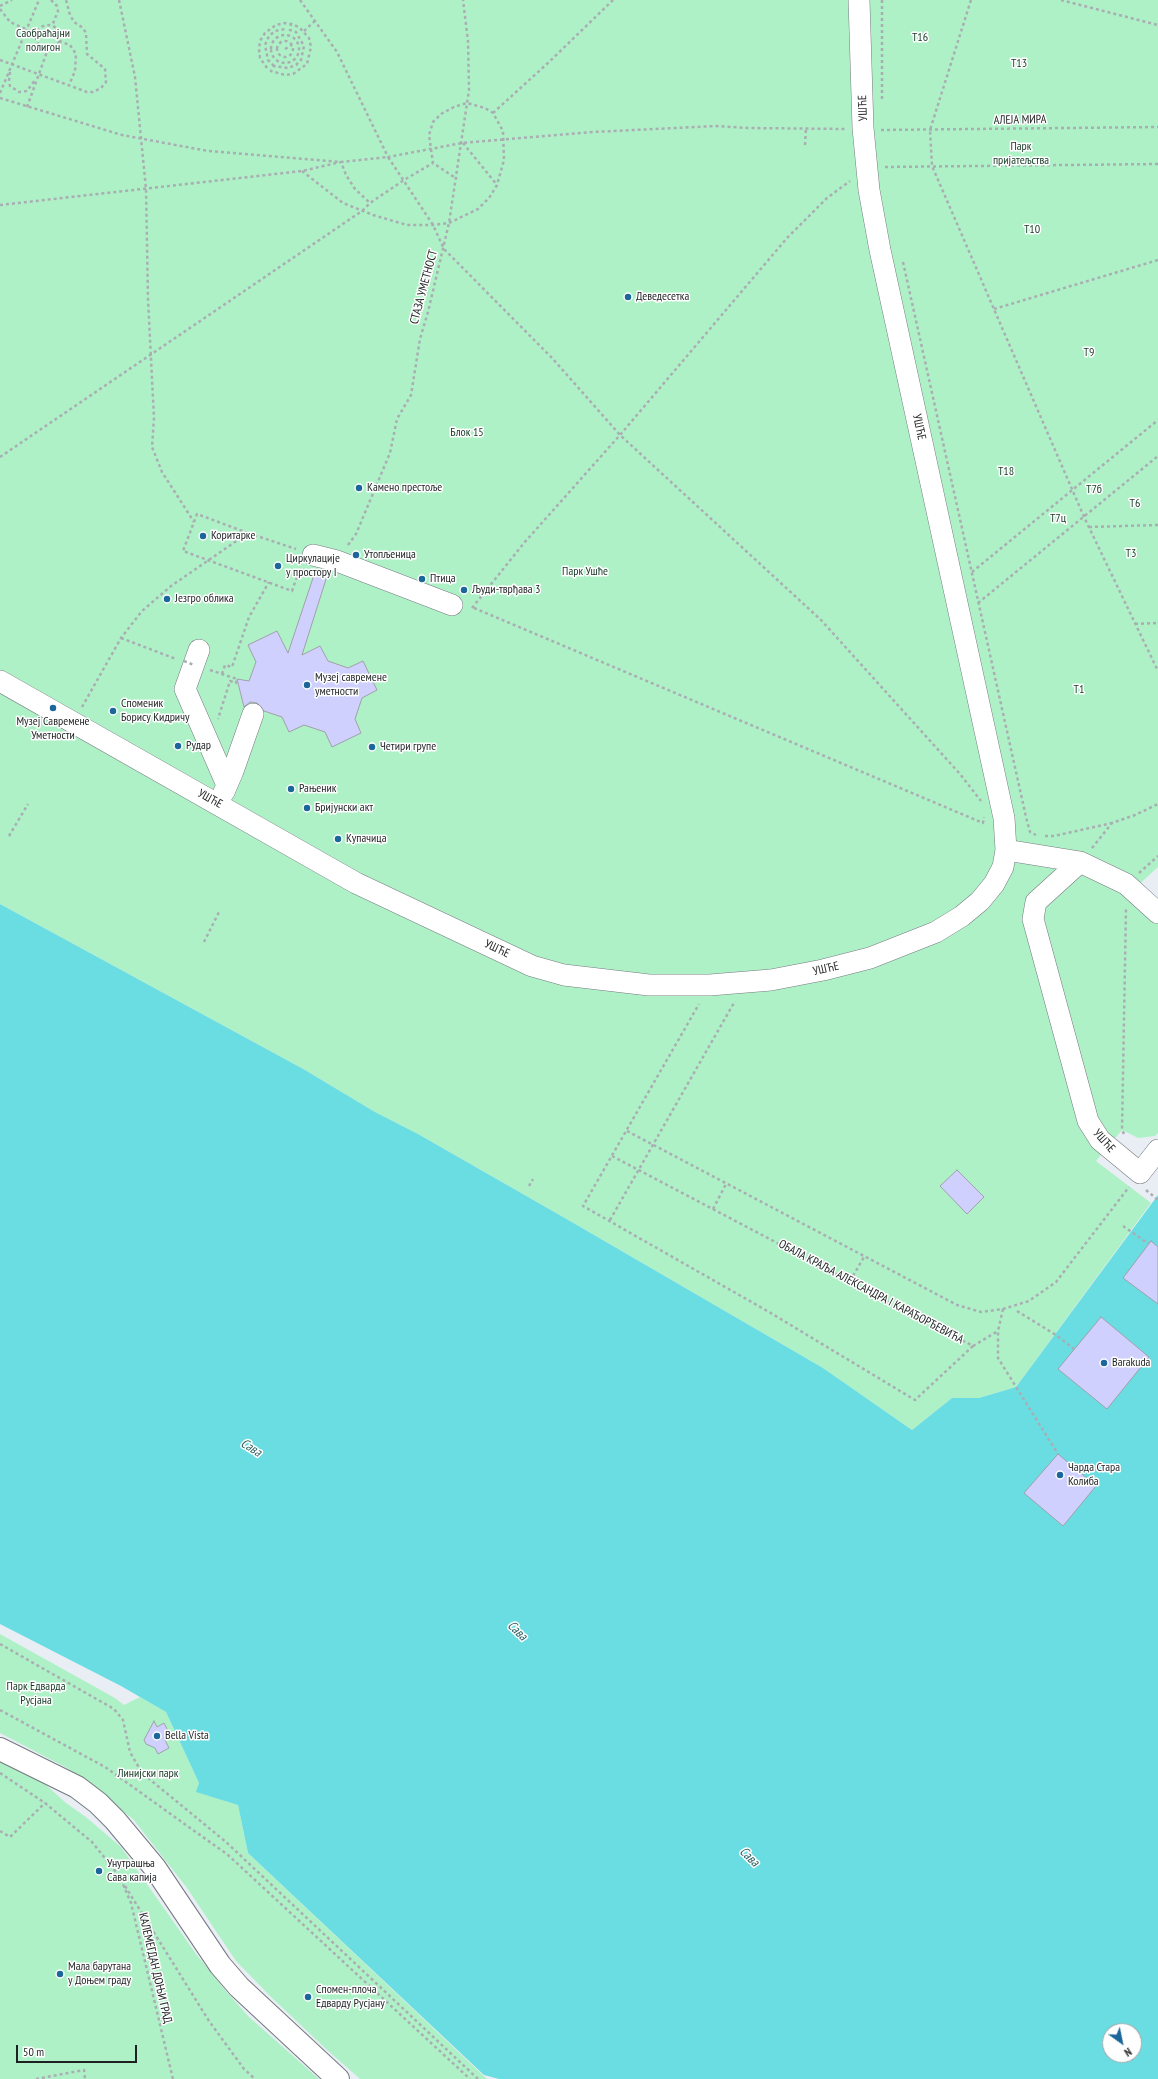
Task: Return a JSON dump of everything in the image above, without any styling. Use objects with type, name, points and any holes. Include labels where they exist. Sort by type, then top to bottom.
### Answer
[{"type":"main road","points":[[0,1749],[77,1787],[98,1803],[115,1820],[155,1868],[220,1965],[239,1987],[338,2079]]},
{"type":"street","name":"УШЋЕ","points":[[0,681],[356,883],[532,966],[566,976],[649,985],[710,985],[771,980],[815,972],[864,960],[907,945],[936,932],[968,911],[980,901],[994,884],[1003,867],[1006,850],[1004,818],[880,250],[876,127],[859,0]]},
{"type":"street","points":[[309,553],[452,605]]},
{"type":"street","points":[[195,661],[185,689],[227,784]]},
{"type":"street","points":[[218,804],[253,714]]},
{"type":"street","points":[[1006,850],[1080,862],[1126,884],[1158,913]]},
{"type":"street","name":"УШЋЕ","points":[[1080,862],[1036,902],[1033,919],[1088,1121],[1100,1140],[1140,1173]]},
{"type":"street","points":[[1140,1173],[1158,1150]]},
{"type":"path","points":[[0,6],[12,0]]},
{"type":"path","points":[[0,93],[39,0]]},
{"type":"path","points":[[51,0],[57,6],[58,12],[52,26]]},
{"type":"path","points":[[0,60],[39,75],[93,92],[101,88],[106,82],[107,75],[105,69],[101,64],[87,54],[86,33],[83,28],[74,22],[70,15],[66,0]]},
{"type":"path","points":[[119,0],[135,77],[146,189],[154,418],[152,447],[162,472],[194,522]]},
{"type":"path","points":[[300,0],[316,20],[337,52],[388,157],[433,226],[444,249],[552,358],[620,435],[821,620],[960,774],[985,806]]},
{"type":"path","name":"СТАЗА УМЕТНОСТ","points":[[336,562],[356,534],[390,453],[397,419],[411,395],[420,339],[444,249],[457,179],[469,90],[468,41],[463,0]]},
{"type":"path","points":[[493,113],[549,62],[612,0]]},
{"type":"path","points":[[882,0],[882,100]]},
{"type":"path","points":[[971,0],[930,130],[932,166],[1084,517],[1158,671]]},
{"type":"path","points":[[1061,0],[1158,25]]},
{"type":"path","points":[[0,9],[10,22],[37,34]]},
{"type":"path","points":[[304,31],[316,20]]},
{"type":"path","points":[[285,29],[275,31],[269,36],[265,45],[268,60],[274,66],[280,68],[293,66],[302,57],[304,46],[296,32],[290,30],[291,24]]},
{"type":"path","points":[[267,68],[260,58],[260,44],[265,33],[276,25],[291,24],[304,31],[311,48],[309,60],[301,70],[293,74],[276,74],[271,71],[274,66]]},
{"type":"path","points":[[45,26],[52,26],[58,31],[59,41],[55,47],[48,49],[38,44],[37,34],[45,26]]},
{"type":"path","points":[[287,41],[288,36]]},
{"type":"path","points":[[288,36],[297,42],[298,51],[296,57],[286,63],[277,60],[272,53],[271,46],[277,37],[288,36]]},
{"type":"path","points":[[59,41],[70,45],[76,54],[75,71],[69,85]]},
{"type":"path","points":[[287,41],[292,45]]},
{"type":"path","points":[[276,48],[279,43],[287,41]]},
{"type":"path","points":[[260,44],[265,45]]},
{"type":"path","points":[[292,45],[292,53],[296,57]]},
{"type":"path","points":[[285,49],[292,45]]},
{"type":"path","points":[[271,46],[276,48],[282,57],[292,53]]},
{"type":"path","points":[[27,108],[48,49]]},
{"type":"path","points":[[302,57],[309,60]]},
{"type":"path","points":[[291,61],[293,66]]},
{"type":"path","points":[[11,65],[9,84],[13,89],[19,92],[30,89],[39,75]]},
{"type":"path","points":[[0,98],[27,108],[141,139],[208,151],[342,162]]},
{"type":"path","points":[[302,171],[343,203],[362,211],[407,225],[433,226],[449,223],[478,209],[489,198],[497,185],[504,160],[503,131],[493,113],[485,108],[467,103],[454,107],[441,114],[433,122],[429,135],[433,163],[457,179]]},
{"type":"path","name":"АЛЕЈА МИРА","points":[[342,162],[388,157],[462,143],[593,132],[708,126],[806,128],[876,127],[930,130],[1158,127]]},
{"type":"path","points":[[876,127],[882,138]]},
{"type":"path","points":[[805,145],[806,128]]},
{"type":"path","points":[[462,143],[497,185]]},
{"type":"path","points":[[0,205],[302,171],[342,162]]},
{"type":"path","points":[[342,162],[346,175],[355,189],[370,203]]},
{"type":"path","points":[[0,457],[362,211],[370,203],[433,163]]},
{"type":"path","points":[[474,608],[524,543],[620,435],[787,238],[827,198],[878,170],[932,166],[1158,164]]},
{"type":"path","points":[[902,258],[1030,832],[1039,836],[1054,836],[1112,823],[1135,815],[1158,804]]},
{"type":"path","points":[[994,309],[1158,260]]},
{"type":"path","points":[[972,572],[1158,420]]},
{"type":"path","points":[[978,603],[1158,456]]},
{"type":"path","points":[[197,514],[248,533],[309,553],[292,591],[183,551],[197,514]]},
{"type":"path","points":[[1089,527],[1158,525]]},
{"type":"path","points":[[73,723],[120,638],[142,611],[171,586],[248,533]]},
{"type":"path","points":[[223,674],[225,665],[232,667],[249,617],[269,582]]},
{"type":"path","points":[[452,605],[474,608],[984,823],[984,812]]},
{"type":"path","points":[[1135,624],[1158,623]]},
{"type":"path","points":[[120,638],[195,661],[237,679],[236,683],[230,681]]},
{"type":"path","points":[[9,836],[28,804]]},
{"type":"path","points":[[1080,862],[1112,823]]},
{"type":"path","points":[[1125,1137],[1122,1130],[1126,884],[1158,856]]},
{"type":"path","points":[[204,942],[219,912]]},
{"type":"path","points":[[610,1220],[745,982]]},
{"type":"path","points":[[612,1156],[710,985]]},
{"type":"path","points":[[627,1130],[726,1184],[957,1305],[981,1312],[1003,1309],[1029,1301],[1056,1282],[1140,1173]]},
{"type":"path","name":"ОБАЛА КРАЉА АЛЕКСАНДРА I КАРАЂОРЂЕВИЋА","points":[[612,1156],[638,1170],[973,1346],[916,1400],[610,1220],[583,1206],[612,1156]]},
{"type":"path","points":[[528,1186],[533,1179]]},
{"type":"path","points":[[713,1209],[726,1184]]},
{"type":"path","points":[[1123,1226],[1149,1244]]},
{"type":"path","points":[[850,1281],[864,1257]]},
{"type":"path","points":[[1003,1309],[998,1331],[998,1358],[1058,1454]]},
{"type":"path","points":[[1018,1311],[1056,1335],[1074,1349]]},
{"type":"path","points":[[973,1346],[998,1331]]},
{"type":"path","points":[[0,1644],[114,1709],[124,1720],[130,1752],[142,1773],[226,1842],[478,2079]]},
{"type":"path","points":[[0,1710],[105,1766],[228,1855],[470,2079]]},
{"type":"path","name":"КАЛЕМЕГДАН ДОЊИ ГРАД","points":[[0,1773],[45,1803],[92,1842],[120,1877],[131,1903],[172,2079]]},
{"type":"path","points":[[0,1831],[10,1837],[45,1803]]},
{"type":"path","points":[[120,1877],[209,2021],[244,2069],[255,2079]]},
{"type":"path","points":[[36,2079],[84,2070],[85,2079]]},
{"type":"green space","name":"Парк Ушће","points":[[0,0],[1158,0],[1158,867],[1133,890],[1158,911],[1158,1133],[1155,1136],[1138,1138],[1122,1130],[1096,1161],[1151,1203],[1016,1387],[979,1398],[952,1398],[912,1430],[823,1368],[570,1221],[418,1134],[375,1112],[305,1070],[0,904]]},
{"type":"green space","name":"Линијски парк","points":[[0,1634],[115,1698],[124,1705],[140,1697],[166,1712],[199,1783],[198,1792],[238,1805],[248,1853],[487,2079],[360,2079],[325,2048],[270,1996],[236,1961],[187,1888],[133,1819],[67,1768],[0,1733]]},
{"type":"green space","points":[[0,1760],[44,1783],[66,1803],[86,1817],[121,1847],[196,1954],[225,1990],[248,2016],[319,2079],[0,2079]]},
{"type":"water","name":"Сава","points":[[0,904],[305,1070],[375,1112],[418,1134],[570,1221],[823,1368],[912,1430],[952,1398],[979,1398],[1016,1387],[1158,1195],[1158,2079],[499,2079],[484,2075],[248,1853],[238,1805],[196,1792],[199,1783],[166,1712],[121,1686],[0,1624]]},
{"type":"building","name":"Музеј савремене уметности","points":[[316,569],[328,573],[302,655],[320,646],[328,661],[348,668],[363,661],[377,690],[362,698],[355,719],[361,733],[332,747],[325,732],[304,725],[289,732],[282,717],[264,711],[257,703],[250,702],[244,707],[237,679],[249,681],[256,662],[248,645],[277,631],[288,653]]},
{"type":"building","points":[[957,1170],[984,1197],[967,1214],[940,1186]]},
{"type":"building","points":[[1151,1241],[1158,1247],[1158,1304],[1123,1278]]},
{"type":"building","name":"Barakuda","points":[[1101,1317],[1149,1357],[1107,1409],[1058,1369]]},
{"type":"building","points":[[1058,1454],[1096,1486],[1063,1526],[1024,1493]]},
{"type":"building","name":"Bella Vista","points":[[154,1721],[157,1727],[164,1723],[170,1735],[164,1738],[169,1748],[158,1754],[155,1748],[146,1744],[144,1740]]},
{"type":"place","name":"Деведесетка","points":[[628,297]]},
{"type":"place","name":"Камено престоље","points":[[359,488]]},
{"type":"place","name":"Коритарке","points":[[203,536]]},
{"type":"place","name":"Утопљеница","points":[[356,555]]},
{"type":"place","name":"Циркулације у простору I","points":[[278,566]]},
{"type":"place","name":"Птица","points":[[422,579]]},
{"type":"place","name":"Људи-тврђава 3","points":[[464,590]]},
{"type":"place","name":"Језгро облика","points":[[167,599]]},
{"type":"place","name":"Музеј савремене уметности","points":[[307,685]]},
{"type":"place","name":"Музеј Савремене Уметности","points":[[53,708]]},
{"type":"place","name":"Споменик Борису Кидричу","points":[[113,711]]},
{"type":"place","name":"Рудар","points":[[178,746]]},
{"type":"place","name":"Четири групе","points":[[372,747]]},
{"type":"place","name":"Рањеник","points":[[291,789]]},
{"type":"place","name":"Бријунски акт","points":[[307,808]]},
{"type":"place","name":"Купачица","points":[[338,839]]},
{"type":"place","name":"Barakuda","points":[[1104,1363]]},
{"type":"place","name":"Чарда Стара Колиба","points":[[1060,1475]]},
{"type":"place","name":"Bella Vista","points":[[157,1736]]},
{"type":"place","name":"Унутрашња Сава капија","points":[[99,1871]]},
{"type":"place","name":"Мала барутана у Доњем граду","points":[[60,1974]]},
{"type":"place","name":"Спомен-плоча Едварду Русјану","points":[[308,1997]]},
{"type":"park label","name":"Т16","points":[[920,38]]},
{"type":"park label","name":"Саобраћајни полигон","points":[[43,41]]},
{"type":"park label","name":"Т13","points":[[1019,64]]},
{"type":"park label","name":"Парк пријатељства","points":[[1021,154]]},
{"type":"park label","name":"Т10","points":[[1032,230]]},
{"type":"park label","name":"Т9","points":[[1089,353]]},
{"type":"park label","name":"Блок 15","points":[[467,433]]},
{"type":"park label","name":"Т18","points":[[1006,472]]},
{"type":"park label","name":"Т7б","points":[[1094,490]]},
{"type":"park label","name":"Т6","points":[[1135,504]]},
{"type":"park label","name":"Т7ц","points":[[1058,519]]},
{"type":"park label","name":"Т3","points":[[1131,554]]},
{"type":"park label","name":"Т1","points":[[1079,690]]},
{"type":"park label","name":"Парк Едварда Русјана","points":[[36,1694]]}]
